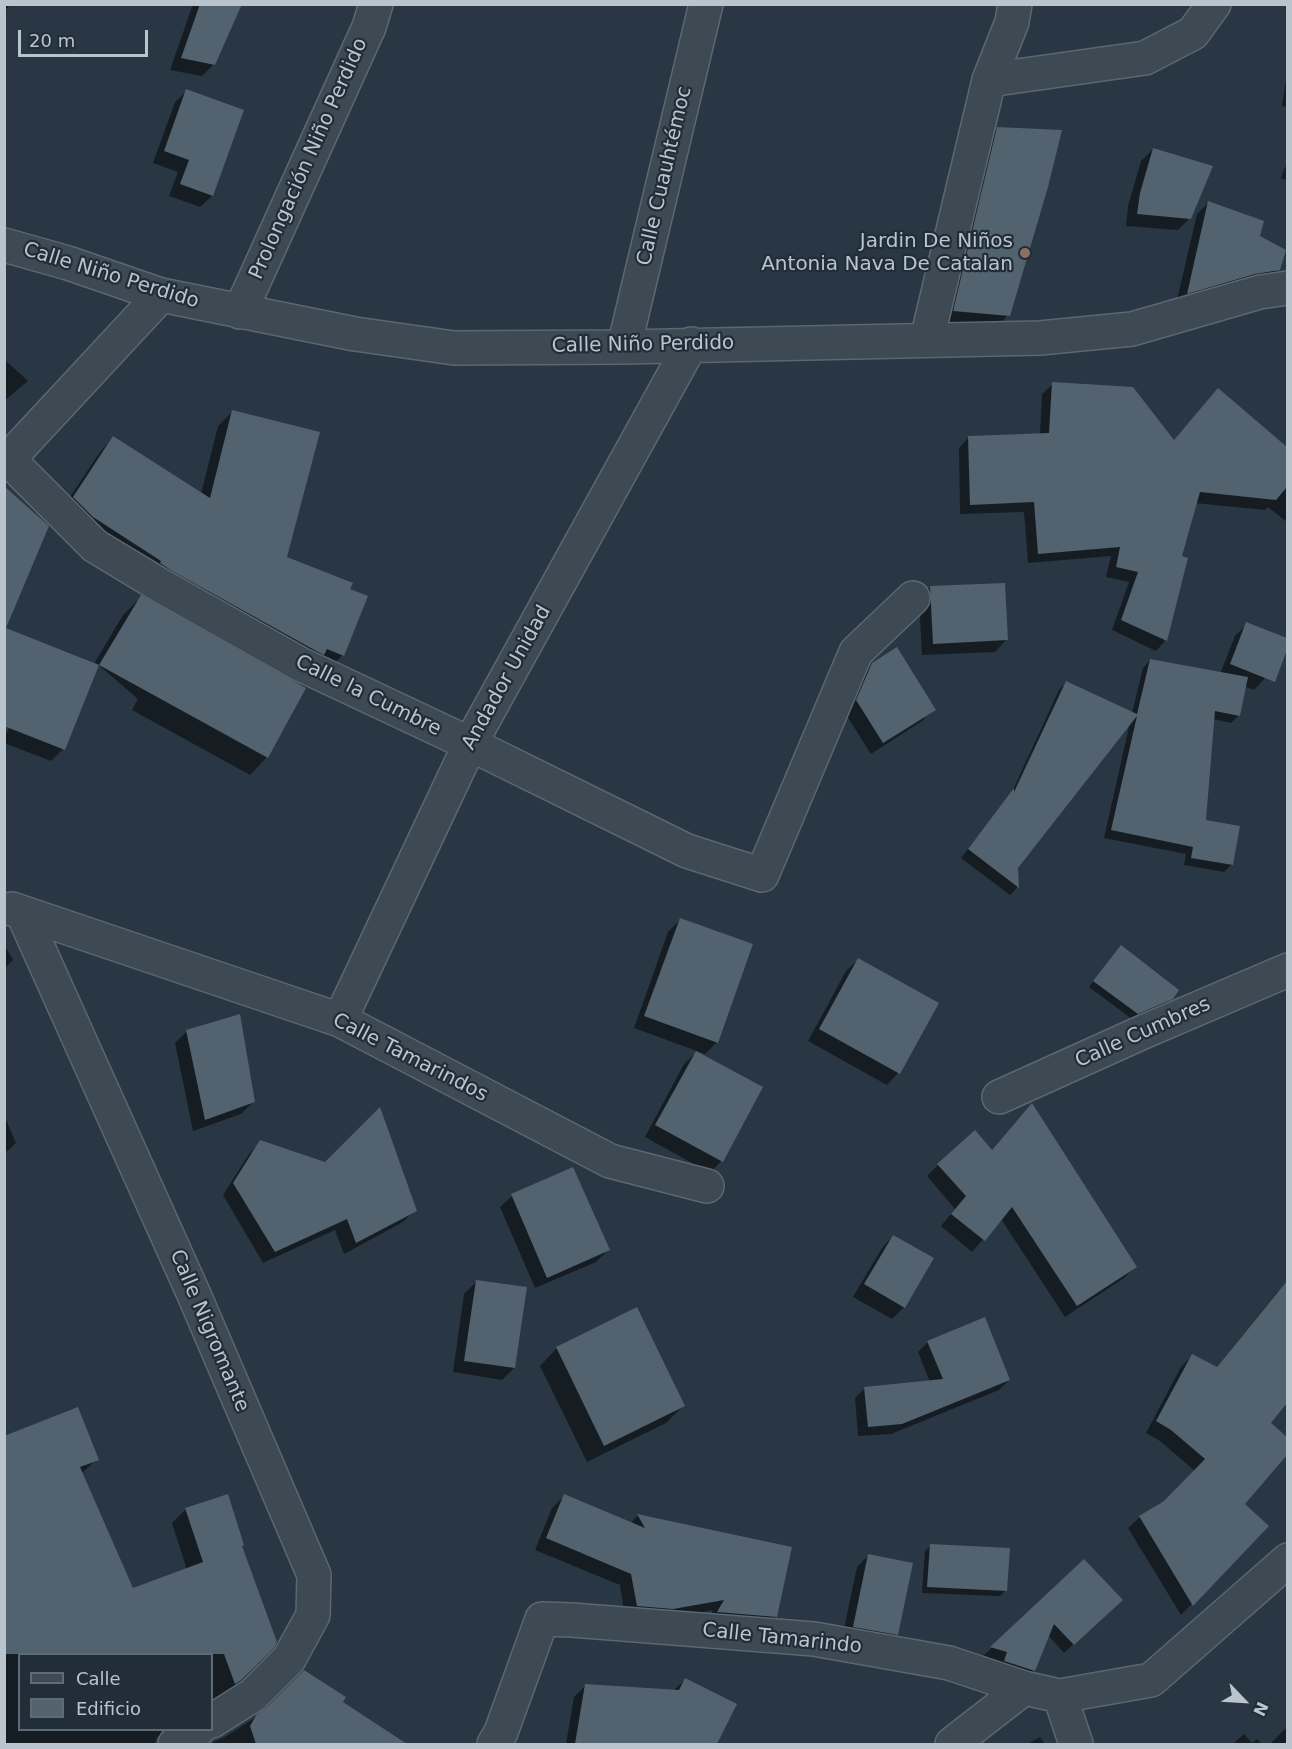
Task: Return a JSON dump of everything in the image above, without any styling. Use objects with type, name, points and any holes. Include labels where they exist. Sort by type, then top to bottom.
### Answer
[{"type":"street","name":"Prolongación Niño Perdido","points":[[240,312],[369,27],[376,4]]},
{"type":"street","name":"Calle Cuauhtémoc","points":[[624,347],[706,4]]},
{"type":"street","points":[[927,339],[989,81],[1012,22],[1015,4]]},
{"type":"street","points":[[989,81],[1145,58],[1193,33],[1214,4]]},
{"type":"street","name":"Calle Niño Perdido","points":[[4,245],[68,262],[161,296],[355,334],[454,348],[624,347],[1040,338],[1132,329],[1260,292],[1287,288]]},
{"type":"street","points":[[7,462],[161,296]]},
{"type":"street","name":"Andador Unidad","points":[[340,1020],[470,744],[691,344]]},
{"type":"street","name":"Calle la Cumbre","points":[[7,462],[95,546],[300,664],[470,744],[687,851],[762,875],[856,652],[913,598]]},
{"type":"street","name":"Calle Tamarindos","points":[[14,910],[340,1020],[610,1161],[707,1186]]},
{"type":"street","name":"Calle Nigromante","points":[[14,910],[195,1297],[314,1575],[313,1615],[289,1659],[253,1695],[213,1720]]},
{"type":"street","name":"Calle Cumbres","points":[[999,1097],[1287,970]]},
{"type":"street","points":[[1076,1744],[1060,1696],[1151,1680],[1287,1560]]},
{"type":"street","name":"Calle Tamarindo","points":[[494,1744],[501,1732],[542,1619],[814,1639],[949,1664],[1024,1688],[1060,1696]]},
{"type":"street","points":[[952,1744],[1024,1688]]},
{"type":"street","points":[[175,1744],[196,1731]]},
{"type":"building","points":[[200,4],[242,4],[215,65],[181,58]]},
{"type":"building","points":[[186,89],[244,110],[213,196],[180,184],[189,160],[164,151]]},
{"type":"building","points":[[997,127],[1062,130],[1048,187],[1010,316],[953,311]]},
{"type":"building","points":[[1153,148],[1213,166],[1191,219],[1137,214],[1140,193]]},
{"type":"building","points":[[1208,201],[1264,221],[1260,236],[1286,250],[1280,270],[1255,274],[1187,294]]},
{"type":"building","points":[[1052,382],[1133,387],[1174,440],[1218,388],[1287,447],[1287,487],[1276,500],[1200,492],[1182,556],[1188,558],[1167,641],[1121,620],[1138,572],[1116,567],[1120,547],[1038,554],[1034,502],[970,505],[968,436],[1049,433]]},
{"type":"building","points":[[232,410],[320,432],[287,557],[353,583],[350,589],[368,596],[344,656],[327,649],[324,655],[172,571],[160,563],[161,561],[93,517],[73,497],[113,436],[210,498]]},
{"type":"building","points":[[4,486],[49,526],[6,628],[99,665],[65,750],[4,726]]},
{"type":"building","points":[[1005,583],[1008,640],[933,644],[930,586]]},
{"type":"building","points":[[141,595],[306,688],[268,758],[99,665]]},
{"type":"building","points":[[1246,622],[1287,638],[1287,650],[1275,682],[1230,664]]},
{"type":"building","points":[[897,647],[936,710],[883,743],[856,700],[872,663]]},
{"type":"building","points":[[1150,659],[1248,677],[1240,716],[1215,711],[1206,820],[1240,826],[1233,865],[1191,858],[1193,847],[1111,830],[1137,716],[1018,868],[1019,888],[968,849],[1014,788],[1014,792],[1066,681],[1137,714]]},
{"type":"building","points":[[680,918],[753,944],[718,1043],[644,1016]]},
{"type":"building","points":[[1121,945],[1179,990],[1173,999],[1138,1014],[1093,981]]},
{"type":"building","points":[[858,958],[939,1003],[900,1074],[819,1029]]},
{"type":"building","points":[[240,1014],[255,1102],[205,1120],[186,1030]]},
{"type":"building","points":[[696,1051],[763,1087],[723,1162],[655,1125]]},
{"type":"building","points":[[1032,1103],[1137,1267],[1077,1306],[1012,1207],[985,1241],[951,1214],[966,1196],[937,1164],[975,1130],[992,1150]]},
{"type":"building","points":[[380,1107],[417,1211],[356,1243],[347,1219],[275,1252],[233,1183],[260,1140],[325,1162]]},
{"type":"building","points":[[573,1167],[610,1250],[547,1278],[511,1194]]},
{"type":"building","points":[[893,1235],[934,1258],[905,1308],[864,1284]]},
{"type":"building","points":[[476,1280],[527,1287],[515,1368],[464,1361]]},
{"type":"building","points":[[1287,1281],[1287,1403],[1271,1423],[1287,1437],[1287,1455],[1245,1504],[1269,1526],[1193,1606],[1139,1516],[1164,1501],[1205,1459],[1171,1430],[1156,1421],[1192,1354],[1217,1367]]},
{"type":"building","points":[[637,1307],[685,1406],[604,1446],[556,1347]]},
{"type":"building","points":[[985,1317],[1010,1380],[902,1424],[868,1427],[864,1387],[943,1379],[927,1341]]},
{"type":"building","points":[[78,1407],[99,1460],[80,1467],[133,1588],[203,1562],[185,1508],[228,1494],[244,1545],[242,1546],[277,1642],[274,1648],[235,1684],[224,1654],[4,1654],[4,1436]]},
{"type":"building","points":[[564,1494],[645,1528],[637,1514],[792,1547],[777,1617],[717,1612],[724,1600],[673,1609],[637,1606],[631,1574],[546,1538]]},
{"type":"building","points":[[930,1544],[1010,1548],[1007,1591],[927,1587]]},
{"type":"building","points":[[868,1554],[913,1563],[898,1635],[853,1627]]},
{"type":"building","points":[[1084,1559],[1123,1600],[1074,1645],[1054,1624],[1035,1671],[1004,1661],[1007,1652],[990,1647]]},
{"type":"building","points":[[304,1670],[346,1697],[343,1702],[407,1744],[256,1744],[250,1726],[257,1714]]},
{"type":"building","points":[[685,1678],[737,1704],[717,1744],[575,1744],[585,1684],[679,1690]]},
{"type":"place","name":"Jardin De Niños Antonia Nava De Catalan","points":[[1025,253]]}]
